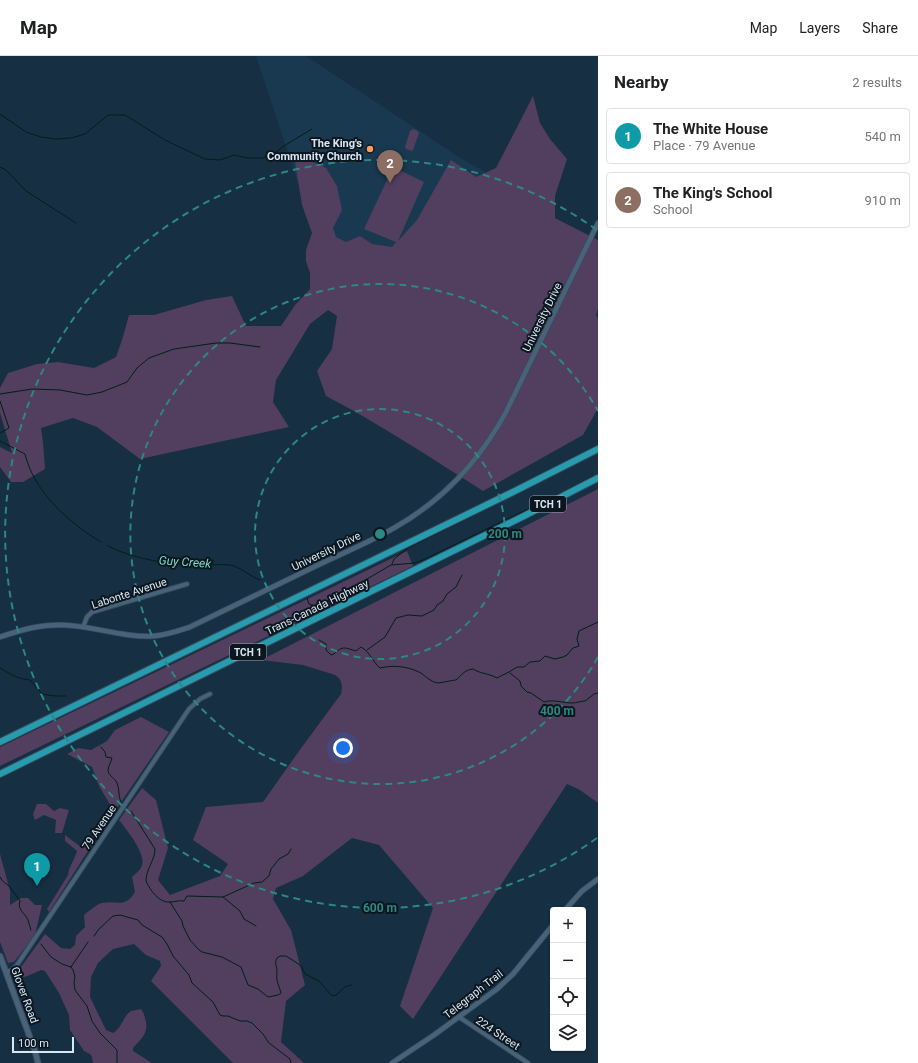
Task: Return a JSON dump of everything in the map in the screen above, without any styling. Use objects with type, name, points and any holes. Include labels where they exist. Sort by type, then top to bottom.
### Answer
[{"type":"highway","name":"Trans-Canada Highway","points":[[0,742],[513,492],[598,449]]},
{"type":"highway","name":"Trans-Canada Highway","points":[[0,774],[524,516],[598,478]]},
{"type":"main road","name":"Glover Road","points":[[0,956],[38,1063]]},
{"type":"street","name":"University Drive","points":[[0,637],[29,628],[46,625],[83,627],[146,636],[162,635],[180,631],[386,532],[410,518],[435,500],[466,470],[485,447],[500,423],[598,223]]},
{"type":"street","name":"Labonte Avenue","points":[[83,627],[87,617],[92,612],[187,584]]},
{"type":"street","name":"79 Avenue","points":[[6,972],[17,965],[189,709],[200,699],[210,694]]},
{"type":"street","points":[[568,907],[582,891],[598,879]]},
{"type":"street","name":"Telegraph Trail","points":[[392,1063],[459,1017],[506,981],[550,930]]},
{"type":"street","name":"224 Street","points":[[459,1017],[528,1063]]},
{"type":"shaded area","points":[[256,56],[306,56],[462,159],[489,174],[344,322]]},
{"type":"shaded area","points":[[533,96],[540,123],[550,139],[567,159],[555,196],[555,218],[598,240],[598,309],[596,315],[598,319],[598,408],[583,435],[483,491],[386,430],[326,396],[317,371],[332,349],[337,316],[328,310],[310,324],[276,380],[273,402],[289,427],[140,459],[97,427],[73,418],[41,428],[45,469],[23,482],[11,482],[0,467],[0,447],[12,453],[0,413],[0,388],[8,373],[37,364],[58,362],[94,368],[116,357],[129,315],[154,315],[206,300],[232,296],[246,326],[281,326],[295,305],[310,289],[310,273],[306,261],[306,250],[312,233],[302,205],[295,162],[308,160],[326,168],[337,186],[342,210],[333,228],[336,237],[346,242],[360,236],[372,244],[392,247],[396,242],[364,229],[393,167],[424,182],[398,241],[417,220],[451,160],[476,177],[496,168]]},
{"type":"shaded area","points":[[413,129],[419,133],[412,151],[406,149],[405,147],[410,131]]},
{"type":"shaded area","points":[[598,489],[598,803],[580,790],[567,784],[413,1019],[400,1006],[433,908],[379,845],[352,838],[303,876],[276,888],[273,899],[291,930],[305,985],[286,1001],[281,1042],[304,1063],[233,1063],[151,981],[161,966],[160,961],[146,955],[134,944],[113,949],[98,963],[91,977],[90,997],[106,1030],[113,1033],[128,1013],[141,1009],[145,1018],[146,1030],[133,1048],[133,1051],[152,1063],[93,1063],[90,1054],[84,1051],[70,1030],[69,1015],[59,993],[45,971],[41,970],[25,977],[20,976],[18,971],[45,934],[61,948],[70,949],[75,945],[76,936],[85,927],[84,915],[100,903],[124,902],[128,900],[135,892],[132,877],[138,872],[142,865],[141,854],[135,841],[119,820],[142,788],[156,800],[168,848],[158,880],[170,895],[220,876],[228,864],[193,840],[206,807],[263,802],[342,691],[341,681],[335,675],[303,665],[261,660]]},
{"type":"shaded area","points":[[407,551],[413,566],[0,766],[0,747]]},
{"type":"shaded area","points":[[141,717],[169,732],[117,808],[112,808],[99,786],[92,767],[67,754],[78,748],[91,750],[107,741],[115,730]]},
{"type":"shaded area","points":[[37,804],[46,804],[54,811],[60,808],[69,810],[62,833],[55,833],[56,820],[44,815],[35,820],[33,814]]},
{"type":"shaded area","points":[[96,833],[88,851],[49,912],[47,909],[68,875],[77,851],[65,841],[65,835],[81,847]]},
{"type":"shaded area","points":[[0,854],[10,891],[10,905],[21,898],[28,898],[35,905],[42,905],[35,935],[14,962],[8,963],[0,942]]},
{"type":"waterway","points":[[0,114],[26,132],[41,137],[56,139],[71,138],[85,134],[108,115],[125,115],[165,140],[205,159],[220,160],[234,155],[248,158],[263,158],[276,152],[312,129]]},
{"type":"waterway","points":[[0,167],[6,170],[26,191],[76,223]]},
{"type":"waterway","points":[[0,394],[32,389],[60,390],[87,395],[102,392],[127,382],[137,368],[149,358],[174,349],[216,343],[230,343],[260,347]]},
{"type":"waterway","name":"Guy Creek","points":[[0,401],[9,428],[0,433]]},
{"type":"waterway","name":"Guy Creek","points":[[0,441],[25,454],[36,481],[54,505],[77,526],[101,542]]},
{"type":"waterway","points":[[307,598],[309,604],[315,606],[333,599],[391,565],[415,563],[423,560],[598,475]]},
{"type":"waterway","points":[[392,564],[394,559],[408,548],[528,488]]},
{"type":"waterway","name":"Guy Creek","points":[[108,546],[130,555],[166,563],[190,565],[230,565],[260,580]]},
{"type":"waterway","points":[[367,650],[385,637],[396,618],[408,615],[422,616],[434,610],[437,605],[443,601],[447,594],[456,587],[462,575]]},
{"type":"waterway","name":"Guy Creek","points":[[319,640],[326,644],[326,650],[331,655],[342,648],[356,651],[361,647],[367,651],[380,668],[395,666],[409,668],[438,683],[456,680],[465,672],[473,669],[497,678],[517,667],[524,667],[530,662],[540,661],[545,656],[555,659],[563,657],[573,648],[579,646],[577,639],[579,631],[598,622]]},
{"type":"waterway","points":[[0,668],[18,677],[30,680],[42,694],[66,696]]},
{"type":"waterway","points":[[510,673],[520,681],[521,686],[527,692],[544,702],[551,701],[575,703],[585,701],[594,694],[598,693]]},
{"type":"waterway","points":[[101,747],[105,752],[106,757],[112,758],[108,767],[108,772],[116,781],[121,802]]},
{"type":"waterway","points":[[131,811],[155,849],[154,857],[147,872],[146,881],[155,895],[166,902],[184,901],[187,896],[223,897],[254,883],[262,882],[269,876],[271,869],[279,859],[288,854],[291,849]]},
{"type":"waterway","points":[[0,877],[10,887],[20,901],[20,909],[27,918],[31,930]]},
{"type":"waterway","points":[[223,897],[240,911],[244,919],[256,926]]},
{"type":"waterway","points":[[170,902],[182,921],[190,940],[199,950],[222,957],[241,967],[248,985],[258,989],[268,997],[281,993],[277,980],[276,963],[277,958],[280,956],[286,956],[301,966],[305,974],[319,981],[332,996],[336,995],[345,987],[352,985]]},
{"type":"waterway","points":[[94,936],[113,916],[120,915],[138,920],[142,925],[162,937],[173,956],[189,975],[192,983],[213,1002],[220,1015],[252,1023],[263,1034],[269,1043],[290,1059],[291,1063]]},
{"type":"waterway","points":[[71,967],[88,942]]},
{"type":"waterway","points":[[41,944],[51,957],[62,964],[71,967],[73,970],[75,976],[75,990],[87,1006],[92,1021],[100,1033],[117,1050],[117,1063]]},
{"type":"place","name":"The King's Community Church","points":[[370,149]]},
{"type":"place","name":"The King's School","points":[[390,183]]},
{"type":"place","name":"The White House","points":[[37,886]]}]
